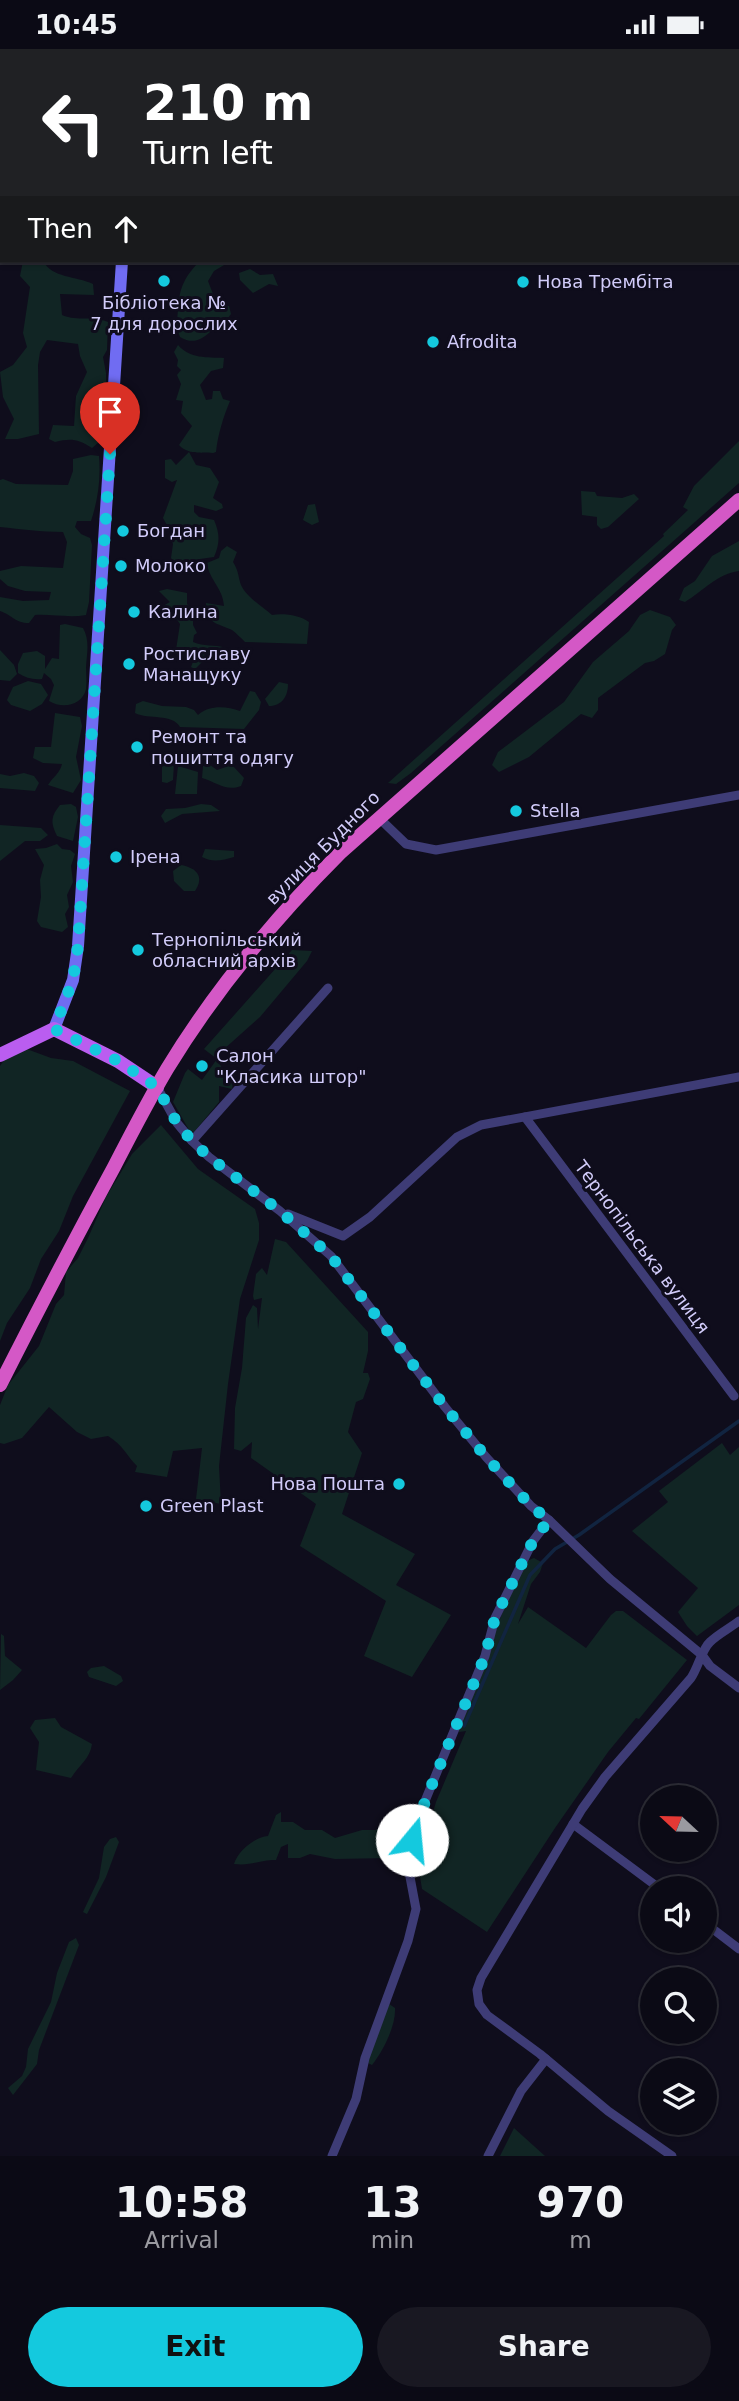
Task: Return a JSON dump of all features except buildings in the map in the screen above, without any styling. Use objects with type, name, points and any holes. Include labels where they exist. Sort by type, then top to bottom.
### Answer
[{"type":"highway","name":"вулиця Будного","points":[[0,1385],[157,1087],[212,1002],[254,947],[304,890],[379,818],[739,500]]},
{"type":"main road","points":[[0,1055],[54,1029],[73,980],[78,946],[122,263]]},
{"type":"main road","points":[[54,1029],[118,1061],[157,1087]]},
{"type":"street","points":[[379,818],[406,844],[436,850],[739,795]]},
{"type":"street","points":[[192,1141],[328,988]]},
{"type":"street","points":[[280,1211],[343,1237],[370,1217],[457,1137],[481,1125],[739,1077]]},
{"type":"street","points":[[157,1087],[177,1123],[192,1141],[280,1211],[331,1256],[445,1407],[531,1506],[577,1549],[739,1686]]},
{"type":"street","name":"Тернопільська вулиця","points":[[525,1118],[734,1396]]},
{"type":"street","points":[[332,2156],[356,2099],[365,2059],[408,1941],[416,1909],[407,1861],[418,1818],[485,1656],[495,1618],[533,1541],[549,1520]]},
{"type":"street","points":[[671,2156],[608,2111],[546,2059],[487,2015],[479,2004],[477,1990],[481,1977],[573,1824],[605,1777],[691,1678],[709,1642],[739,1621]]},
{"type":"street","points":[[573,1824],[643,1876]]},
{"type":"street","points":[[717,1932],[739,1949]]},
{"type":"street","points":[[488,2156],[521,2091],[546,2059]]},
{"type":"green space","points":[[23,263],[44,263],[58,274],[93,284],[94,295],[60,294],[62,315],[108,322],[107,350],[103,357],[106,409],[99,442],[92,448],[74,440],[55,442],[49,439],[53,425],[74,426],[76,396],[87,372],[78,344],[47,340],[40,352],[38,365],[39,434],[5,439],[14,419],[3,397],[0,372],[13,365],[27,347],[23,333],[30,287],[20,276]]},
{"type":"green space","points":[[198,263],[224,263],[214,271],[208,281],[218,307],[229,306],[231,314],[218,329],[192,341],[180,337],[177,323],[181,289]]},
{"type":"green space","points":[[250,269],[260,275],[273,274],[278,286],[269,284],[253,293],[240,280],[239,273]]},
{"type":"green space","points":[[178,345],[193,355],[224,358],[223,368],[211,371],[200,385],[206,400],[212,399],[213,391],[220,391],[223,399],[230,401],[216,452],[191,452],[179,445],[192,426],[181,413],[183,401],[176,400],[181,384],[177,375],[181,370],[177,366],[178,360],[174,352]]},
{"type":"green space","points":[[739,441],[739,483],[411,773],[396,784],[388,783],[664,536],[688,510],[683,507],[694,486]]},
{"type":"green space","points":[[189,452],[196,465],[210,468],[219,482],[213,498],[222,504],[223,508],[216,511],[194,505],[194,512],[199,517],[214,520],[218,543],[214,557],[193,560],[186,574],[171,558],[173,544],[170,537],[176,531],[168,527],[163,518],[177,480],[172,482],[165,478],[165,460],[171,459],[176,465]]},
{"type":"green space","points":[[99,456],[95,505],[91,521],[77,521],[75,527],[90,538],[92,545],[86,615],[35,615],[29,623],[24,623],[0,611],[0,597],[23,601],[49,600],[51,592],[25,591],[8,586],[0,579],[0,571],[21,566],[63,568],[67,542],[63,532],[0,527],[0,480],[16,484],[68,485],[73,471],[73,459]]},
{"type":"green space","points":[[581,491],[595,492],[597,496],[622,498],[634,494],[639,499],[608,527],[601,529],[597,525],[597,517],[582,515]]},
{"type":"green space","points":[[315,504],[319,522],[312,525],[303,520],[308,505]]},
{"type":"green space","points":[[739,541],[739,571],[717,579],[685,602],[679,600],[684,588],[695,581],[712,556]]},
{"type":"green space","points":[[227,546],[237,552],[233,562],[242,587],[249,596],[272,615],[291,615],[309,622],[307,644],[245,642],[232,630],[210,619],[206,603],[224,606],[207,563],[219,558],[221,551]]},
{"type":"green space","points":[[167,589],[187,593],[187,604],[193,611],[193,625],[197,633],[193,642],[226,648],[228,657],[201,663],[195,669],[191,667],[194,659],[181,656],[176,650],[180,624],[176,618],[156,610],[170,602],[159,591]]},
{"type":"green space","points":[[650,610],[670,617],[676,625],[665,654],[645,663],[598,698],[598,710],[592,718],[581,714],[529,757],[499,772],[492,765],[498,752],[564,702],[593,662],[629,631],[640,615]]},
{"type":"green space","points":[[60,625],[83,628],[87,638],[86,689],[76,702],[60,705],[49,701],[54,685],[51,679],[44,673],[42,679],[39,679],[18,673],[18,664],[23,653],[37,651],[45,656],[45,669],[52,658],[59,659]]},
{"type":"green space","points":[[0,650],[14,665],[17,674],[10,681],[0,680]]},
{"type":"green space","points":[[28,681],[41,684],[48,695],[42,704],[30,711],[11,705],[7,700],[13,687]]},
{"type":"green space","points":[[279,682],[288,684],[287,693],[281,702],[269,706],[265,699]]},
{"type":"green space","points":[[250,691],[255,692],[261,702],[259,710],[244,729],[180,727],[166,718],[135,713],[136,704],[143,701],[162,706],[186,707],[198,715],[207,709],[218,707],[240,711]]},
{"type":"green space","points":[[55,713],[80,717],[82,726],[76,757],[81,780],[73,793],[48,785],[62,764],[43,763],[33,758],[35,747],[51,747]]},
{"type":"green space","points":[[170,759],[174,764],[173,780],[162,782],[162,760]]},
{"type":"green space","points":[[210,765],[217,770],[232,765],[244,778],[241,786],[226,787],[202,778],[203,766]]},
{"type":"green space","points":[[178,766],[198,772],[197,794],[175,794]]},
{"type":"green space","points":[[24,773],[34,776],[39,783],[35,791],[0,788],[0,774],[10,776]]},
{"type":"green space","points":[[71,804],[76,807],[78,817],[73,841],[57,836],[52,823],[60,805]]},
{"type":"green space","points":[[211,805],[220,811],[182,814],[165,823],[161,816],[166,809]]},
{"type":"green space","points":[[0,825],[41,828],[48,835],[40,841],[25,841],[0,861]]},
{"type":"green space","points":[[57,844],[75,854],[71,866],[73,882],[67,895],[69,907],[65,914],[68,927],[62,932],[41,927],[37,921],[41,897],[40,880],[44,865],[35,849]]},
{"type":"green space","points":[[205,849],[234,851],[234,857],[210,860],[202,857]]},
{"type":"green space","points":[[181,865],[197,873],[199,881],[195,891],[184,891],[174,881],[173,871]]},
{"type":"green space","points":[[292,950],[312,951],[307,961],[260,1017],[223,1050],[219,1062],[233,1083],[232,1089],[219,1086],[219,1102],[194,1132],[189,1130],[173,1102],[185,1073],[188,1069],[202,1080],[217,1059],[204,1049]]},
{"type":"green space","points":[[24,1048],[51,1058],[73,1061],[130,1091],[73,1196],[59,1231],[41,1259],[30,1288],[7,1323],[0,1341],[0,1066],[5,1059]]},
{"type":"green space","points":[[161,1125],[198,1169],[255,1209],[259,1223],[259,1240],[240,1299],[228,1384],[219,1466],[221,1504],[196,1499],[202,1448],[173,1451],[167,1477],[135,1472],[137,1466],[113,1439],[108,1436],[91,1439],[77,1432],[49,1407],[22,1438],[0,1443],[0,1405],[8,1385],[39,1346],[56,1304],[64,1295],[66,1272],[78,1258],[106,1197],[132,1154]]},
{"type":"green space","points":[[275,1239],[286,1242],[368,1332],[368,1351],[363,1373],[368,1373],[370,1379],[363,1399],[356,1402],[348,1432],[362,1453],[342,1514],[415,1554],[396,1585],[451,1615],[412,1677],[364,1656],[386,1601],[300,1546],[316,1504],[251,1458],[252,1442],[241,1451],[234,1449],[235,1408],[246,1318],[253,1305],[257,1308],[258,1329],[262,1298],[254,1300],[256,1274],[262,1268],[267,1275]]},
{"type":"green space","points":[[722,1443],[730,1455],[739,1447],[739,1605],[697,1636],[678,1612],[698,1588],[632,1531],[668,1502],[659,1491]]},
{"type":"green space","points":[[534,1558],[543,1563],[531,1584],[518,1624],[528,1607],[586,1648],[611,1615],[616,1611],[623,1611],[687,1660],[608,1752],[487,1932],[422,1889],[418,1864],[436,1802],[466,1731],[459,1732],[458,1725],[522,1563]]},
{"type":"green space","points":[[1,1634],[4,1636],[5,1656],[22,1670],[0,1690]]},
{"type":"green space","points":[[104,1666],[121,1676],[123,1681],[116,1686],[89,1677],[87,1672],[91,1668]]},
{"type":"green space","points":[[55,1718],[61,1727],[92,1744],[87,1758],[71,1778],[36,1770],[39,1742],[30,1728],[35,1720]]},
{"type":"green space","points":[[281,1812],[281,1822],[293,1822],[305,1830],[322,1830],[335,1838],[362,1830],[376,1830],[391,1819],[403,1821],[411,1839],[406,1852],[391,1858],[335,1859],[310,1854],[300,1858],[288,1858],[288,1844],[281,1847],[276,1860],[234,1864],[239,1854],[248,1846],[268,1836],[276,1815]]},
{"type":"green space","points":[[116,1837],[119,1842],[106,1877],[87,1914],[83,1912],[99,1878],[104,1847],[110,1839]]},
{"type":"green space","points":[[76,1938],[79,1945],[39,2050],[37,2064],[13,2095],[8,2088],[22,2076],[28,2049],[51,2002],[57,1973],[69,1942]]},
{"type":"green space","points":[[389,2004],[395,2008],[393,2023],[384,2046],[372,2065],[366,2062]]},
{"type":"green space","points":[[514,2128],[545,2156],[500,2156]]},
{"type":"waterway","points":[[464,1726],[530,1575],[555,1549],[579,1535],[739,1421]]},
{"type":"place","name":"Бібліотека № 7 для дорослих","points":[[164,281]]},
{"type":"place","name":"Нова Трембіта","points":[[523,282]]},
{"type":"place","name":"Afrodita","points":[[433,342]]},
{"type":"place","name":"Богдан","points":[[123,531]]},
{"type":"place","name":"Молоко","points":[[121,566]]},
{"type":"place","name":"Калина","points":[[134,612]]},
{"type":"place","name":"Ростиславу Манащуку","points":[[129,664]]},
{"type":"place","name":"Ремонт та пошиття одягу","points":[[137,747]]},
{"type":"place","name":"Stella","points":[[516,811]]},
{"type":"place","name":"Ірена","points":[[116,857]]},
{"type":"place","name":"Тернопільський обласний архів","points":[[138,950]]},
{"type":"place","name":"Салон \"Класика штор\"","points":[[202,1066]]},
{"type":"place","name":"Нова Пошта","points":[[399,1484]]},
{"type":"place","name":"Green Plast","points":[[146,1506]]},
{"type":"route","points":[[110,454],[78,946],[73,980],[54,1029],[129,1067],[157,1087],[177,1123],[192,1141],[280,1211],[331,1256],[486,1457],[531,1506],[549,1520],[533,1541],[495,1618],[485,1656],[418,1818],[412,1840]]}]
